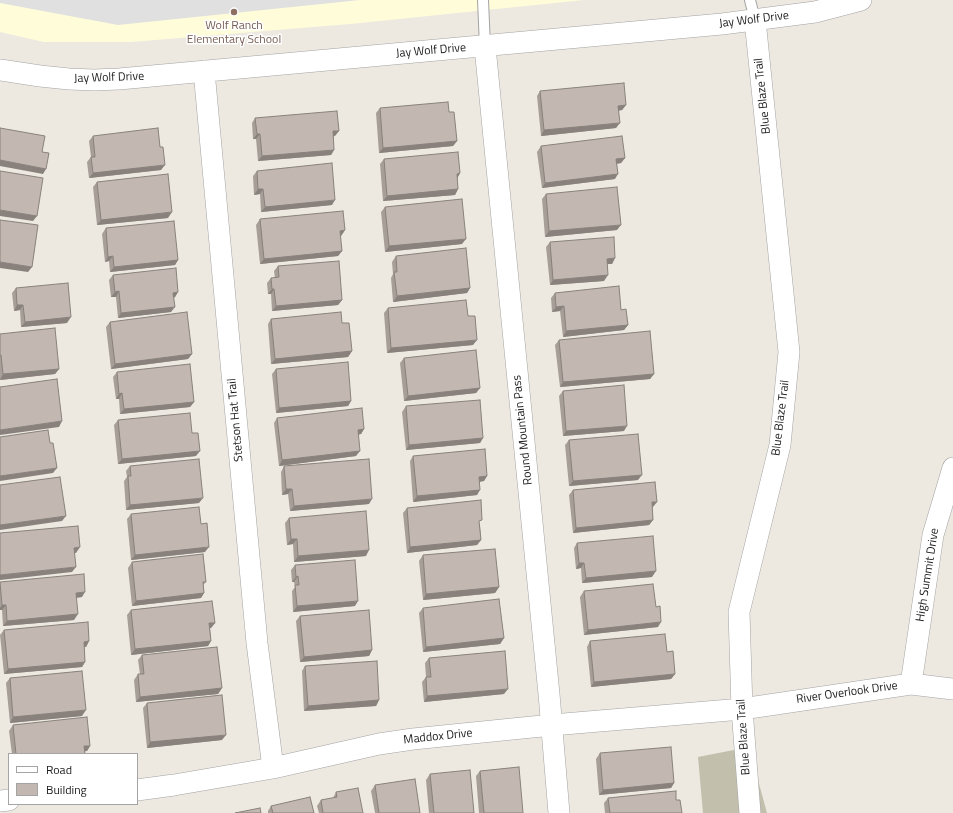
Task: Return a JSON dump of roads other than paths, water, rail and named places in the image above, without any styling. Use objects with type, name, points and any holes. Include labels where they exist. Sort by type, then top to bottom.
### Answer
[{"type":"street","name":"Jay Wolf Drive","points":[[0,70],[69,79],[119,79],[485,47],[722,24],[815,12],[861,0]]},
{"type":"street","name":"Blue Blaze Trail","points":[[750,813],[742,709],[739,612],[780,445],[789,352],[755,20]]},
{"type":"street","name":"Round Mountain Pass","points":[[485,47],[552,725],[559,813]]},
{"type":"street","name":"Stetson Hat Trail","points":[[204,71],[257,643],[273,768]]},
{"type":"street","name":"High Summit Drive","points":[[911,684],[933,535],[953,468]]},
{"type":"street","name":"River Overlook Drive","points":[[742,709],[911,684],[953,689]]},
{"type":"street","name":"Maddox Drive","points":[[138,790],[273,768],[379,744],[400,741],[552,725],[742,709]]},
{"type":"lane","points":[[483,0],[485,47]]},
{"type":"lane","points":[[750,0],[755,20]]},
{"type":"place","name":"Wolf Ranch Elementary School","points":[[234,12]]}]
